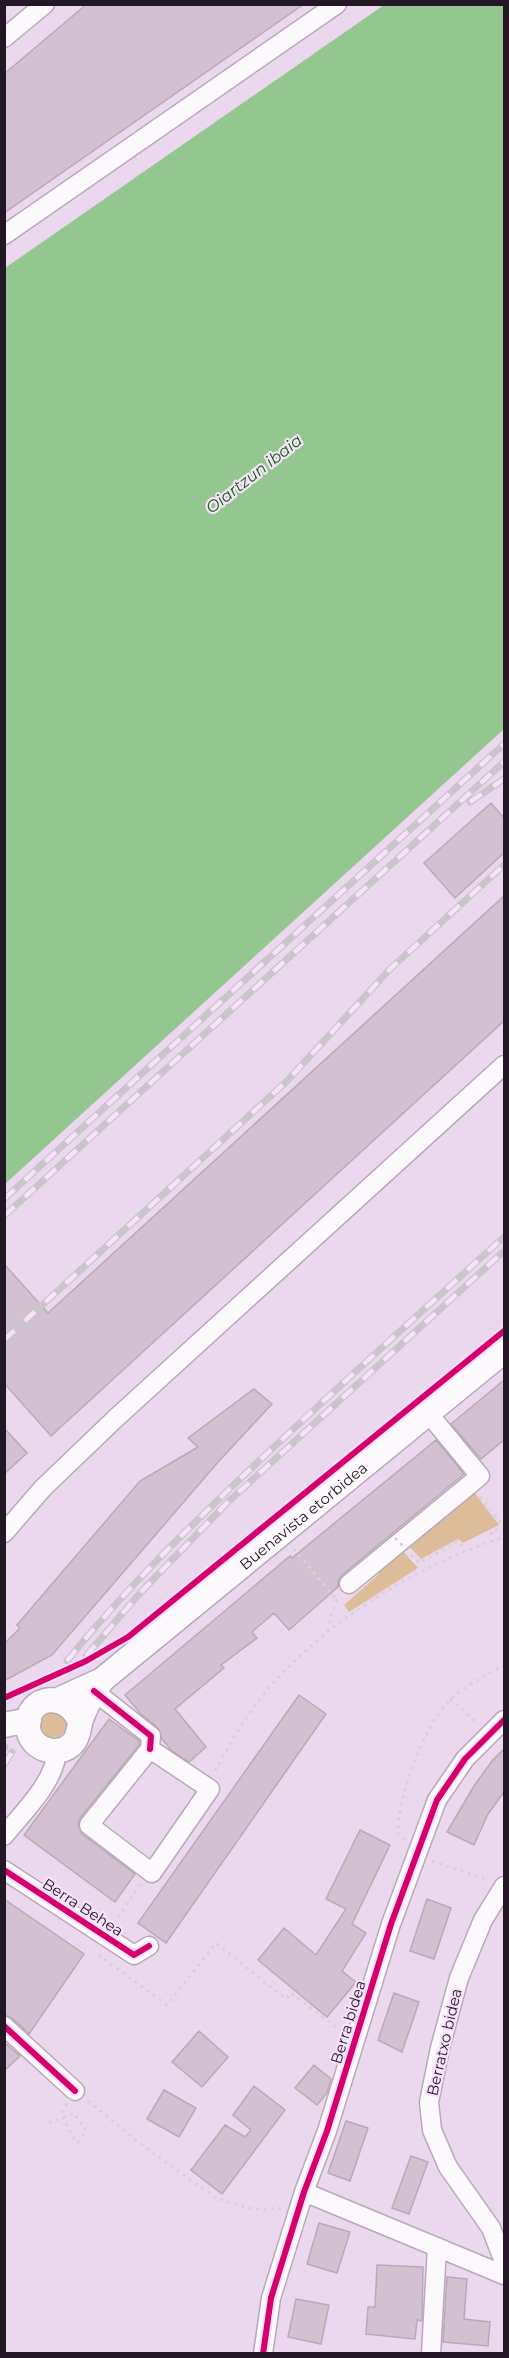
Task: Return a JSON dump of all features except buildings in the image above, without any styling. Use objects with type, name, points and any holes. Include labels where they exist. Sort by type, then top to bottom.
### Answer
[{"type":"main road","name":"Buenavista etorbidea","points":[[29,1720],[36,1707],[42,1702],[58,1700],[98,1685],[504,1351]]},
{"type":"main road","name":"Buenavista etorbidea","points":[[57,1751],[72,1744],[98,1685]]},
{"type":"main road","points":[[58,1700],[72,1707],[80,1722]]},
{"type":"main road","points":[[4,1725],[29,1720],[28,1727],[33,1740],[44,1749],[57,1751]]},
{"type":"street","points":[[4,38],[45,4]]},
{"type":"street","points":[[4,235],[331,6]]},
{"type":"street","points":[[4,1533],[44,1488],[116,1418],[504,1065]]},
{"type":"street","points":[[349,1584],[480,1476],[428,1413]]},
{"type":"street","points":[[98,1685],[151,1736],[150,1749],[89,1825],[152,1873],[210,1789],[150,1749]]},
{"type":"street","name":"Berra bidea","points":[[263,2354],[271,2298],[304,2192],[327,2131],[391,1924],[437,1800],[465,1759],[504,1720]]},
{"type":"street","points":[[4,1836],[50,1777],[57,1761],[57,1751]]},
{"type":"street","name":"Berra Behea","points":[[4,1870],[134,1955],[149,1946]]},
{"type":"street","name":"Berratxo bidea","points":[[499,1884],[459,1978],[429,2102],[432,2130],[448,2168],[491,2228],[504,2262]]},
{"type":"street","points":[[4,2026],[75,2091]]},
{"type":"street","points":[[304,2192],[504,2275]]},
{"type":"street","points":[[431,2354],[436,2247]]},
{"type":"path","points":[[470,1484],[504,1527],[491,1532],[494,1540]]},
{"type":"path","points":[[207,1787],[229,1744],[273,1683],[328,1631],[412,1578],[466,1550],[504,1537]]},
{"type":"path","points":[[395,1538],[405,1548]]},
{"type":"path","points":[[419,1563],[458,1541],[466,1550]]},
{"type":"path","points":[[294,1549],[337,1600],[328,1631]]},
{"type":"path","points":[[499,1884],[404,1852],[406,1841],[398,1833],[398,1816],[412,1765],[433,1724],[450,1699],[497,1669],[504,1667]]},
{"type":"path","points":[[13,1694],[22,1692],[32,1685]]},
{"type":"path","points":[[4,1686],[22,1692]]},
{"type":"path","points":[[450,1699],[489,1733]]},
{"type":"path","points":[[100,1956],[167,2005],[216,1943],[286,1999],[291,1993],[356,2041]]},
{"type":"path","points":[[49,2123],[74,2113],[86,2131],[77,2144],[61,2114],[75,2091],[143,2146],[216,2198],[263,2210],[282,2208],[304,2192]]},
{"type":"shaded area","points":[[474,1492],[499,1525],[463,1543],[458,1539],[421,1559],[408,1545]]},
{"type":"shaded area","points":[[401,1549],[418,1568],[349,1612],[344,1605],[379,1574],[376,1570]]},
{"type":"shaded area","points":[[53,1712],[62,1716],[66,1725],[62,1734],[53,1738],[44,1734],[40,1725],[44,1716]]},
{"type":"water","name":"Oiartzun ibaia","points":[[384,5],[504,5],[504,729],[5,1184],[5,268]]},
{"type":"railway","points":[[4,1199],[504,744]]},
{"type":"railway","points":[[4,1216],[504,762]]},
{"type":"railway","points":[[470,802],[504,779]]},
{"type":"railway","points":[[4,1340],[288,1080],[390,969],[504,865]]},
{"type":"railway","points":[[67,1661],[136,1583],[209,1509],[320,1404],[504,1237]]},
{"type":"railway","points":[[86,1656],[140,1593],[228,1502],[504,1251]]},
{"type":"railway","points":[[4,1765],[12,1752]]},
{"type":"cycle path","points":[[4,1698],[86,1661],[128,1637],[504,1331]]},
{"type":"cycle path","points":[[94,1691],[151,1736],[150,1749]]},
{"type":"cycle path","points":[[263,2354],[271,2298],[304,2192],[327,2131],[391,1924],[437,1800],[465,1759],[504,1720]]},
{"type":"cycle path","points":[[4,1870],[134,1955],[149,1946]]},
{"type":"cycle path","points":[[4,2026],[75,2091]]}]
